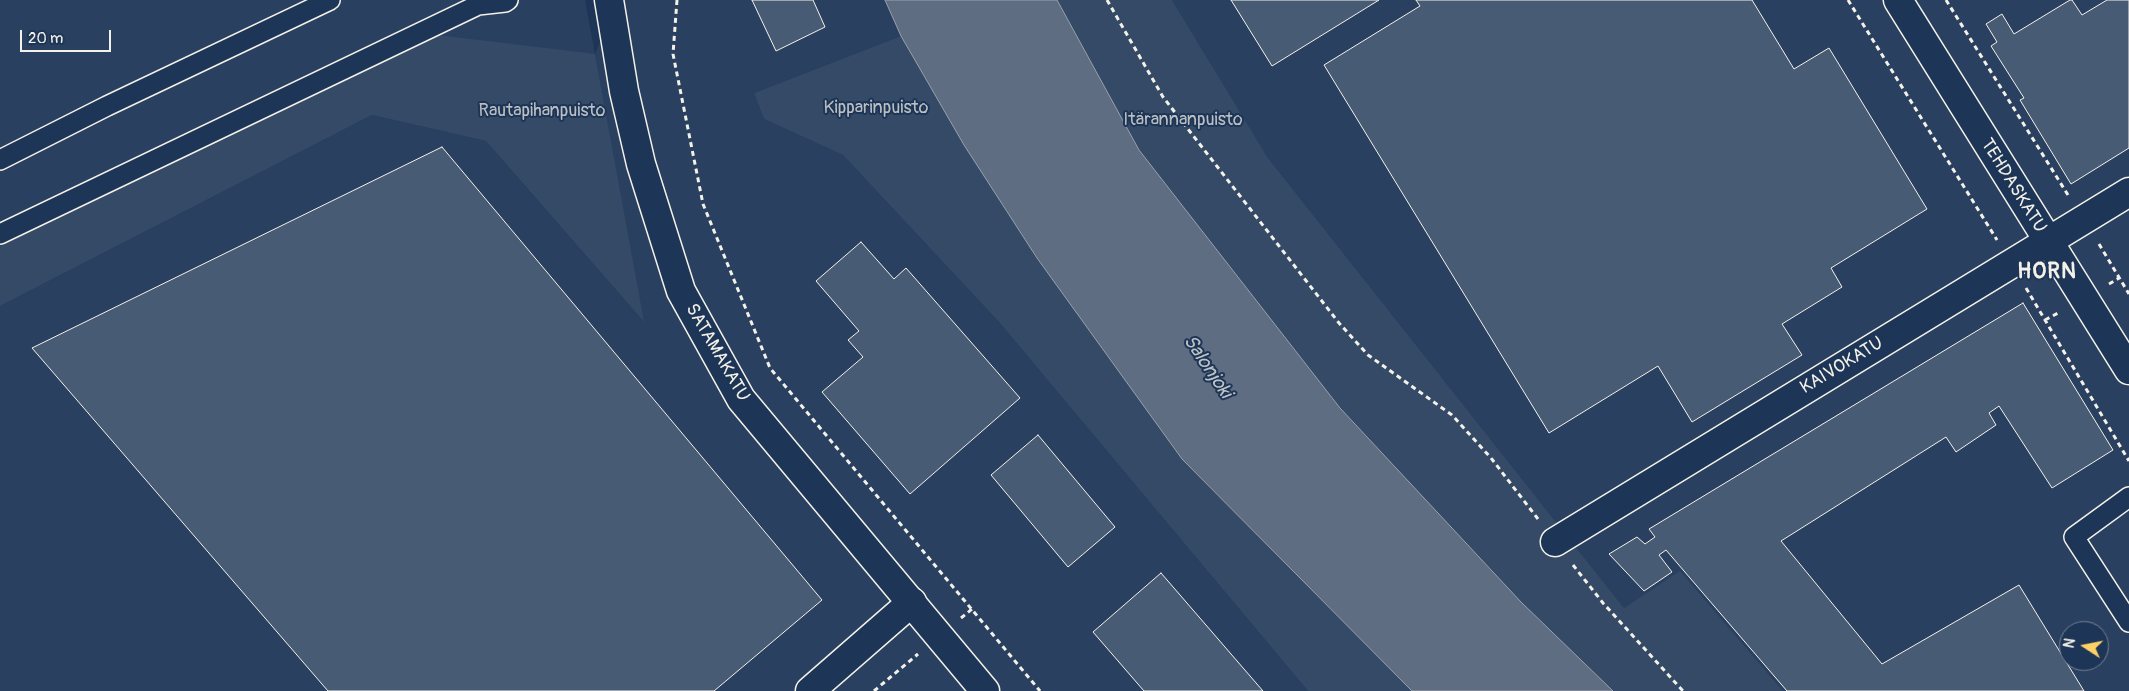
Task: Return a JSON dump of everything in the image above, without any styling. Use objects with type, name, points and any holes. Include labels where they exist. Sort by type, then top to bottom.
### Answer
[{"type":"street","name":"SATAMAKATU","points":[[609,0],[624,91],[641,164],[681,291],[741,399],[985,691]]},
{"type":"street","name":"TEHDASKATU","points":[[1898,0],[2129,370]]},
{"type":"street","name":"KAIVOKATU","points":[[1555,542],[2129,192]]},
{"type":"street","points":[[810,691],[912,602]]},
{"type":"lane","points":[[0,160],[106,106],[330,0]]},
{"type":"lane","points":[[0,234],[478,6],[508,0]]},
{"type":"lane","points":[[2129,497],[2074,537],[2129,622]]},
{"type":"path","points":[[677,0],[673,54],[703,204],[770,368],[1040,691]]},
{"type":"path","points":[[1107,0],[1163,97],[1339,323],[1368,355],[1452,415],[1491,458],[1603,603],[1683,691]]},
{"type":"path","points":[[1848,0],[2012,262],[2129,460]]},
{"type":"path","points":[[1946,0],[2129,294]]},
{"type":"path","points":[[874,691],[939,636]]},
{"type":"shaded area","points":[[0,0],[585,0],[595,54],[617,0],[885,0],[901,36],[754,93],[764,119],[843,155],[999,322],[1308,691],[0,691],[0,306],[372,115],[486,141],[643,321],[595,55],[439,35],[0,246]]},
{"type":"shaded area","points":[[1172,0],[2129,0],[2129,691],[1783,691],[1680,572],[1624,608],[1268,158]]},
{"type":"green space","name":"Itärannanpuisto","points":[[1057,0],[1172,0],[1268,158],[1624,608],[1680,571],[1783,691],[1613,691],[1521,602],[1340,408],[1139,150]]},
{"type":"green space","name":"Rautapihanpuisto","points":[[439,35],[595,54],[644,322],[486,141],[372,115],[0,306],[0,246]]},
{"type":"green space","name":"Kipparinpuisto","points":[[901,36],[964,145],[1037,258],[1182,459],[1412,691],[1308,691],[999,322],[843,155],[764,119],[754,93]]},
{"type":"water","name":"Salonjoki","points":[[885,0],[1057,0],[1139,150],[1340,408],[1521,602],[1613,691],[1412,691],[1182,459],[1037,258],[964,145],[901,36]]},
{"type":"building","points":[[752,0],[813,0],[825,27],[776,51]]},
{"type":"building","points":[[1231,0],[1379,0],[1272,66]]},
{"type":"building","points":[[1416,0],[1752,0],[1794,69],[1829,48],[1927,209],[1831,268],[1842,287],[1782,324],[1802,355],[1692,422],[1658,366],[1549,433],[1324,65],[1420,6]]},
{"type":"building","points":[[2072,0],[2082,15],[2107,0],[2129,0],[2129,148],[2071,184],[2020,100],[2024,98],[1991,46],[1997,42],[1986,24],[2002,14],[2014,34]]},
{"type":"building","points":[[442,147],[822,600],[714,691],[328,691],[32,348]]},
{"type":"building","points":[[861,242],[894,279],[906,268],[1020,398],[910,494],[822,392],[863,357],[848,340],[859,331],[816,281]]},
{"type":"building","points":[[2023,303],[2113,450],[2052,488],[1999,406],[1989,413],[1996,425],[1956,452],[1946,437],[1781,541],[1882,664],[2019,585],[2059,650],[2059,671],[2072,671],[2084,691],[1787,691],[1666,550],[1659,555],[1672,572],[1644,591],[1609,554],[1637,537],[1645,544],[1655,537],[1649,529]]},
{"type":"building","points":[[1038,435],[1115,527],[1068,567],[991,475]]},
{"type":"building","points":[[1161,573],[1263,691],[1144,691],[1093,632]]},
{"type":"district","name":"HORN","points":[[2047,272]]}]
